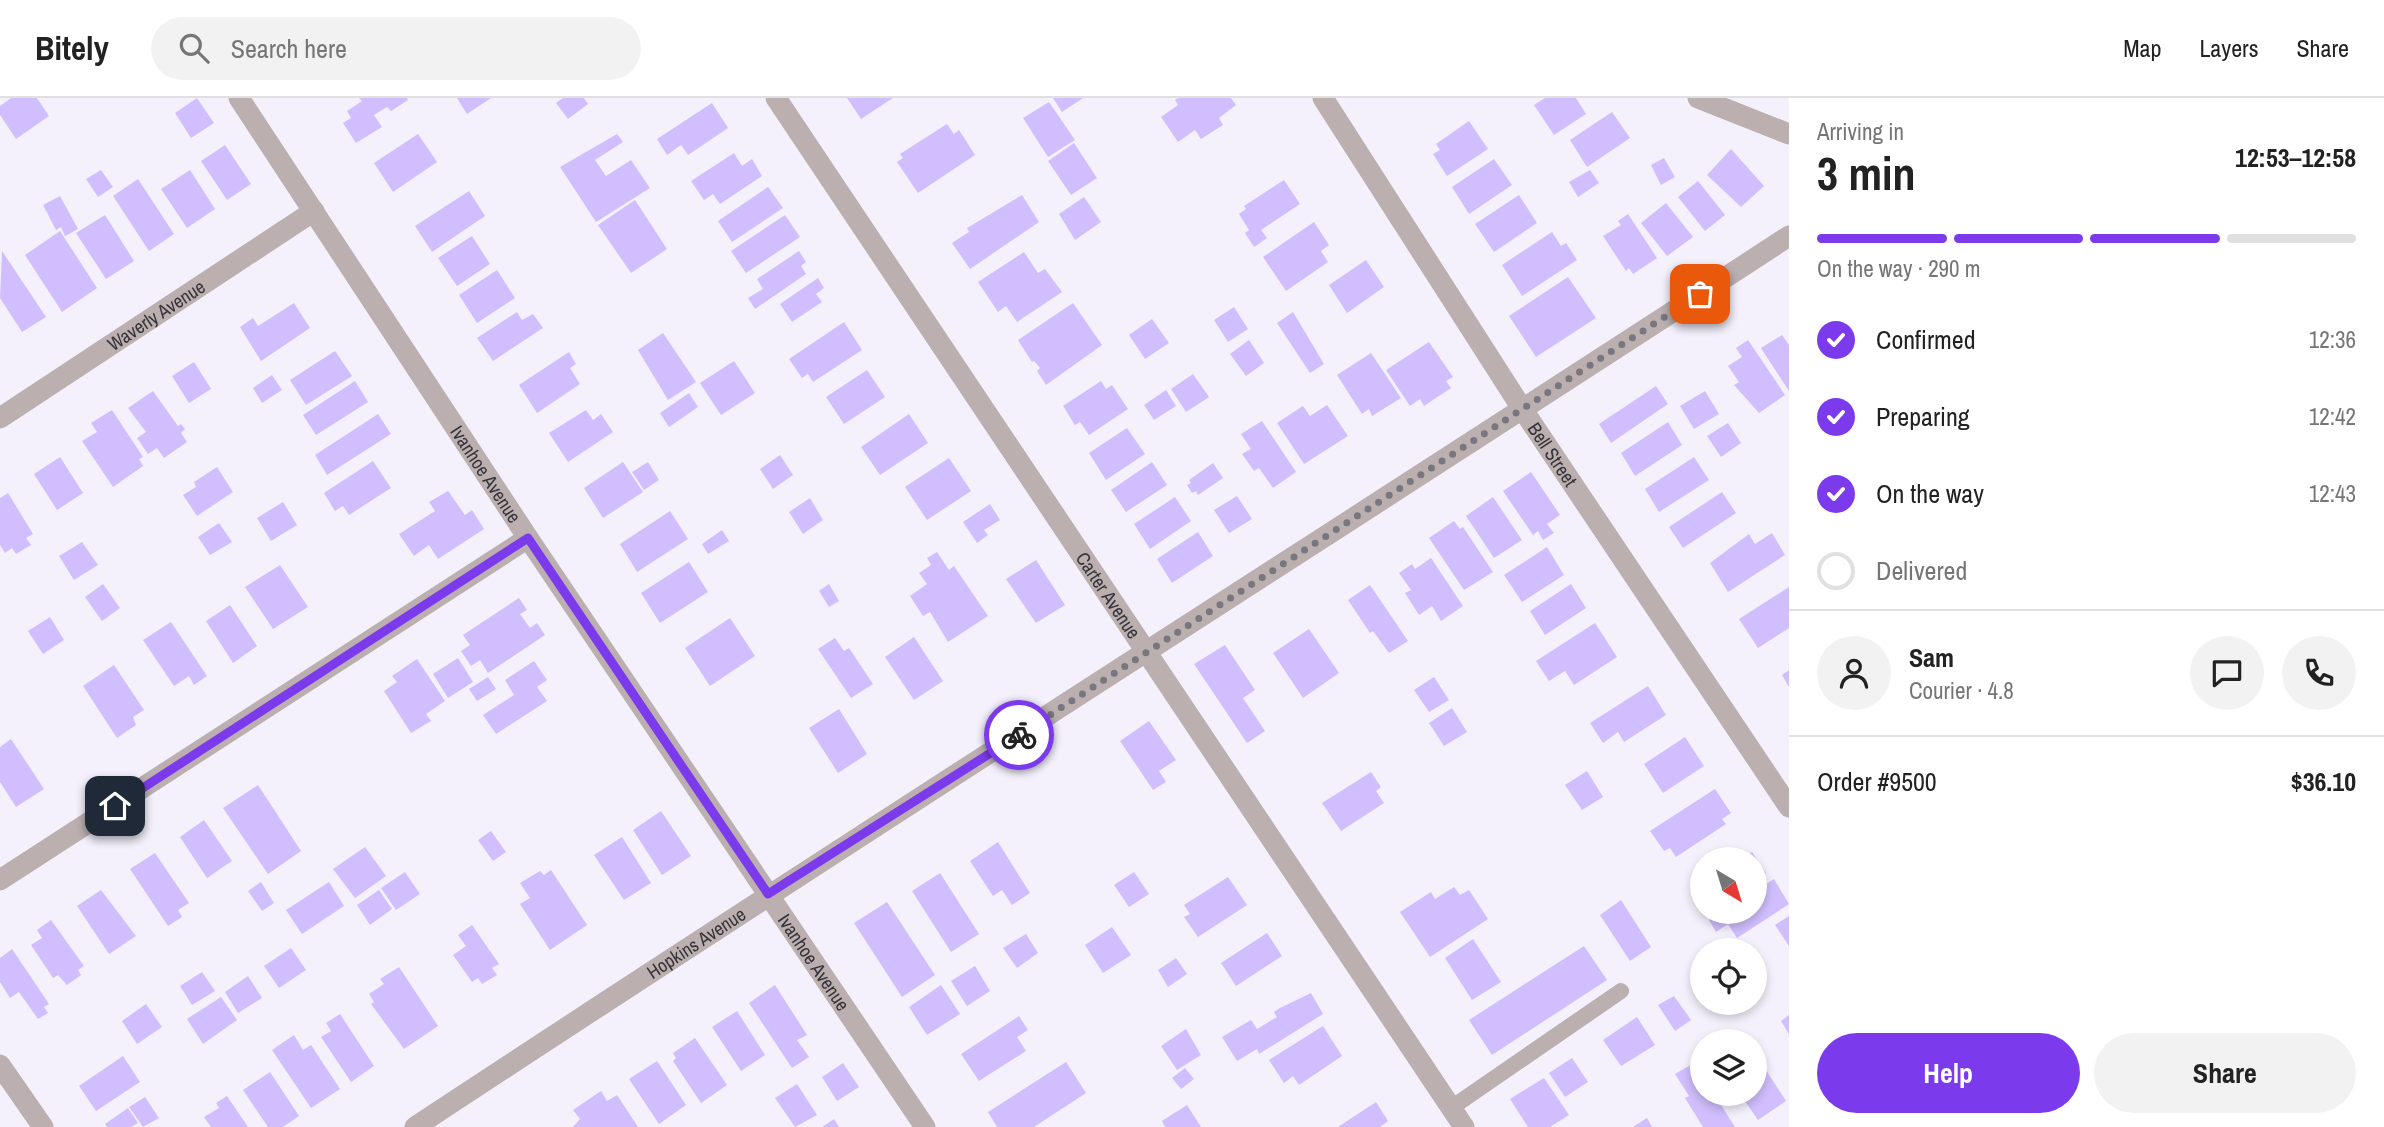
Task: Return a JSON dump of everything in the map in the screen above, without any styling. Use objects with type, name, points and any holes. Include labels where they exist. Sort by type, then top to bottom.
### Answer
[{"type":"street","name":"Ivanhoe Avenue","points":[[239,98],[528,538],[925,1127]]},
{"type":"street","name":"Carter Avenue","points":[[776,98],[1464,1127]]},
{"type":"street","name":"Bell Street","points":[[1323,98],[1523,410],[1789,807]]},
{"type":"street","points":[[1698,98],[1789,134]]},
{"type":"street","name":"Waverly Avenue","points":[[0,418],[314,211]]},
{"type":"street","name":"Hopkins Avenue","points":[[415,1127],[768,894],[1146,654],[1789,236]]},
{"type":"street","points":[[0,880],[528,538]]},
{"type":"street","points":[[0,1065],[43,1127]]},
{"type":"lane","points":[[1451,1108],[1621,991]]},
{"type":"building","points":[[11,98],[37,98],[49,116],[16,139],[0,115],[0,106]]},
{"type":"building","points":[[197,98],[214,123],[191,138],[175,113]]},
{"type":"building","points":[[359,98],[408,100],[391,111],[387,107],[374,115],[382,127],[356,143],[343,123],[351,118],[347,111],[362,101]]},
{"type":"building","points":[[457,98],[491,98],[467,114]]},
{"type":"building","points":[[563,98],[584,98],[588,104],[568,119],[556,103]]},
{"type":"building","points":[[847,98],[893,98],[861,119]]},
{"type":"building","points":[[1053,98],[1083,98],[1062,112]]},
{"type":"building","points":[[1231,98],[1236,105],[1219,118],[1223,125],[1201,139],[1195,130],[1178,142],[1161,117],[1178,105],[1175,100]]},
{"type":"building","points":[[1545,98],[1576,98],[1586,114],[1554,135],[1534,105]]},
{"type":"building","points":[[1049,102],[1075,140],[1048,157],[1023,118]]},
{"type":"building","points":[[712,103],[728,128],[688,155],[681,145],[667,155],[657,139]]},
{"type":"building","points":[[1612,112],[1630,138],[1587,167],[1570,140]]},
{"type":"building","points":[[1469,121],[1488,149],[1447,176],[1433,154],[1440,150],[1436,144]]},
{"type":"building","points":[[947,124],[954,134],[959,130],[975,155],[918,193],[897,162],[903,158],[900,154]]},
{"type":"building","points":[[418,134],[437,162],[393,192],[374,163]]},
{"type":"building","points":[[617,134],[623,142],[595,160],[606,176],[631,160],[650,188],[596,222],[560,167]]},
{"type":"building","points":[[1074,143],[1097,178],[1071,195],[1048,161]]},
{"type":"building","points":[[225,145],[251,184],[227,200],[201,161]]},
{"type":"building","points":[[1731,149],[1764,186],[1741,207],[1707,175]]},
{"type":"building","points":[[734,153],[742,166],[752,159],[762,176],[720,204],[713,194],[704,200],[691,181]]},
{"type":"building","points":[[1664,158],[1675,177],[1661,185],[1651,165]]},
{"type":"building","points":[[1494,159],[1512,185],[1469,214],[1452,187]]},
{"type":"building","points":[[101,170],[113,187],[98,197],[86,179]]},
{"type":"building","points":[[190,170],[215,209],[187,228],[161,189]]},
{"type":"building","points":[[1590,170],[1599,183],[1578,197],[1569,182]]},
{"type":"building","points":[[138,179],[174,234],[149,251],[113,196]]},
{"type":"building","points":[[1284,180],[1300,204],[1261,230],[1267,238],[1254,247],[1245,233],[1249,230],[1239,214],[1246,209],[1244,206]]},
{"type":"building","points":[[1698,181],[1725,215],[1705,231],[1678,197]]},
{"type":"building","points":[[768,187],[783,208],[732,242],[718,221]]},
{"type":"building","points":[[469,191],[485,216],[432,252],[415,226]]},
{"type":"building","points":[[1022,195],[1039,222],[970,269],[952,243],[969,232],[967,228]]},
{"type":"building","points":[[1519,195],[1537,223],[1494,252],[1475,224]]},
{"type":"building","points":[[60,196],[78,229],[65,236],[61,227],[56,230],[43,205]]},
{"type":"building","points":[[1084,197],[1101,222],[1075,240],[1059,214]]},
{"type":"building","points":[[635,200],[667,249],[631,273],[598,225]]},
{"type":"building","points":[[1666,203],[1693,237],[1667,256],[1641,223]]},
{"type":"building","points":[[1628,214],[1657,258],[1633,274],[1629,268],[1626,271],[1603,236],[1621,225],[1618,221]]},
{"type":"building","points":[[105,215],[134,261],[106,279],[76,233]]},
{"type":"building","points":[[785,215],[800,237],[746,273],[731,251]]},
{"type":"building","points":[[1314,222],[1329,245],[1321,251],[1328,262],[1286,291],[1263,257]]},
{"type":"building","points":[[60,231],[97,288],[62,312],[25,255]]},
{"type":"building","points":[[1552,232],[1561,246],[1566,243],[1577,260],[1522,296],[1502,265]]},
{"type":"building","points":[[472,236],[490,264],[457,286],[438,258]]},
{"type":"building","points":[[2,251],[46,317],[22,332],[0,298]]},
{"type":"building","points":[[799,251],[806,262],[801,266],[806,274],[755,309],[748,298],[763,289],[757,279]]},
{"type":"building","points":[[1024,252],[1038,273],[1045,269],[1062,292],[1017,322],[1006,306],[998,312],[978,282]]},
{"type":"building","points":[[1366,260],[1384,287],[1347,313],[1329,285]]},
{"type":"building","points":[[497,270],[515,298],[477,323],[459,295]]},
{"type":"building","points":[[1568,277],[1596,318],[1536,357],[1509,316]]},
{"type":"building","points":[[818,278],[824,288],[816,294],[822,302],[792,322],[780,304]]},
{"type":"building","points":[[294,303],[310,328],[261,361],[240,327],[253,318],[258,326]]},
{"type":"building","points":[[1073,303],[1102,345],[1046,385],[1037,371],[1040,368],[1032,362],[1018,340]]},
{"type":"building","points":[[1234,307],[1248,329],[1228,342],[1214,320]]},
{"type":"building","points":[[517,312],[522,320],[533,314],[543,328],[493,361],[477,338]]},
{"type":"building","points":[[1293,312],[1324,364],[1310,373],[1277,323]]},
{"type":"building","points":[[1152,319],[1169,343],[1145,359],[1129,335]]},
{"type":"building","points":[[844,322],[862,350],[813,382],[808,374],[802,378],[789,359]]},
{"type":"building","points":[[663,333],[696,382],[668,400],[638,350]]},
{"type":"building","points":[[1782,335],[1789,345],[1789,391],[1761,348]]},
{"type":"building","points":[[1249,340],[1264,363],[1246,376],[1230,354]]},
{"type":"building","points":[[1748,340],[1785,395],[1759,413],[1734,385],[1739,382],[1728,366],[1742,357],[1736,348]]},
{"type":"building","points":[[1429,342],[1453,377],[1446,381],[1451,388],[1424,406],[1420,399],[1410,406],[1386,370]]},
{"type":"building","points":[[335,351],[352,376],[306,405],[290,380]]},
{"type":"building","points":[[569,352],[576,364],[570,368],[580,384],[537,413],[519,385]]},
{"type":"building","points":[[1371,353],[1401,398],[1372,416],[1369,409],[1362,414],[1337,375]]},
{"type":"building","points":[[734,361],[755,393],[721,415],[700,383]]},
{"type":"building","points":[[194,362],[211,389],[189,403],[172,376]]},
{"type":"building","points":[[867,370],[885,397],[844,424],[826,397]]},
{"type":"building","points":[[1193,374],[1209,397],[1186,412],[1171,389]]},
{"type":"building","points":[[272,375],[282,390],[262,403],[253,388]]},
{"type":"building","points":[[355,381],[368,402],[316,435],[303,415]]},
{"type":"building","points":[[1101,381],[1106,389],[1112,385],[1128,409],[1089,435],[1080,422],[1075,425],[1063,406]]},
{"type":"building","points":[[1656,386],[1668,404],[1611,443],[1599,424]]},
{"type":"building","points":[[1166,390],[1176,406],[1154,420],[1144,405]]},
{"type":"building","points":[[153,391],[178,426],[181,424],[185,429],[181,433],[187,442],[164,458],[157,448],[148,454],[137,438],[146,432],[128,408]]},
{"type":"building","points":[[1705,391],[1719,414],[1694,429],[1680,406]]},
{"type":"building","points":[[689,393],[698,407],[669,427],[660,413]]},
{"type":"building","points":[[1327,405],[1348,436],[1304,464],[1277,423],[1303,406],[1310,416]]},
{"type":"building","points":[[112,410],[143,457],[139,459],[143,466],[113,487],[82,441],[97,432],[91,423]]},
{"type":"building","points":[[586,410],[593,420],[601,414],[613,432],[568,462],[549,433]]},
{"type":"building","points":[[378,414],[391,434],[327,475],[315,455]]},
{"type":"building","points":[[909,414],[928,443],[880,475],[861,447]]},
{"type":"building","points":[[1262,421],[1296,472],[1273,488],[1259,468],[1254,471],[1242,454],[1251,449],[1241,434]]},
{"type":"building","points":[[1668,422],[1682,445],[1635,476],[1621,453]]},
{"type":"building","points":[[1728,423],[1741,443],[1721,457],[1707,436]]},
{"type":"building","points":[[1127,428],[1145,454],[1106,480],[1089,453]]},
{"type":"building","points":[[780,455],[793,475],[773,489],[760,469]]},
{"type":"building","points":[[60,457],[83,493],[57,510],[34,474]]},
{"type":"building","points":[[1694,457],[1709,480],[1659,512],[1645,489]]},
{"type":"building","points":[[949,458],[971,491],[927,520],[905,487]]},
{"type":"building","points":[[373,461],[391,488],[349,515],[343,506],[335,511],[324,493]]},
{"type":"building","points":[[623,462],[643,492],[603,518],[584,488]]},
{"type":"building","points":[[648,462],[659,480],[644,490],[632,472]]},
{"type":"building","points":[[1152,462],[1167,485],[1126,512],[1111,490]]},
{"type":"building","points":[[1213,463],[1223,478],[1198,495],[1196,491],[1192,493],[1187,485],[1191,483],[1189,480]]},
{"type":"building","points":[[217,467],[233,492],[197,516],[183,495],[196,487],[194,482]]},
{"type":"building","points":[[1531,472],[1560,515],[1547,524],[1554,533],[1543,540],[1538,531],[1533,535],[1503,491]]},
{"type":"building","points":[[448,491],[465,515],[472,510],[484,529],[438,559],[429,545],[414,556],[399,534],[435,511],[429,502]]},
{"type":"building","points":[[1722,492],[1736,513],[1683,548],[1669,527]]},
{"type":"building","points":[[8,493],[33,534],[26,538],[31,545],[16,554],[12,548],[5,553],[0,545],[0,498]]},
{"type":"building","points":[[1237,496],[1252,519],[1229,533],[1214,510]]},
{"type":"building","points":[[1175,497],[1191,521],[1150,549],[1134,524]]},
{"type":"building","points":[[1493,497],[1522,540],[1494,558],[1466,516]]},
{"type":"building","points":[[810,498],[823,520],[803,534],[789,512]]},
{"type":"building","points":[[283,502],[297,525],[271,541],[257,518]]},
{"type":"building","points":[[990,504],[1000,520],[984,530],[988,535],[977,543],[963,522]]},
{"type":"building","points":[[670,511],[688,539],[637,572],[620,544]]},
{"type":"building","points":[[1454,521],[1460,529],[1463,527],[1493,572],[1464,590],[1429,538]]},
{"type":"building","points":[[219,523],[232,542],[210,555],[198,537]]},
{"type":"building","points":[[722,530],[729,541],[708,554],[702,544]]},
{"type":"building","points":[[1198,532],[1213,556],[1172,583],[1157,559]]},
{"type":"building","points":[[1772,533],[1785,555],[1728,592],[1710,563],[1749,534],[1755,544]]},
{"type":"building","points":[[82,542],[98,565],[74,580],[59,556]]},
{"type":"building","points":[[1547,547],[1564,575],[1522,602],[1504,575]]},
{"type":"building","points":[[937,552],[949,570],[954,566],[988,616],[948,642],[930,612],[923,616],[910,596],[927,584],[919,573],[931,565],[927,558]]},
{"type":"building","points":[[1431,558],[1463,606],[1441,621],[1432,606],[1419,615],[1405,593],[1411,590],[1399,573],[1412,564],[1415,569]]},
{"type":"building","points":[[1036,560],[1065,605],[1036,623],[1006,579]]},
{"type":"building","points":[[689,562],[708,592],[660,623],[641,593]]},
{"type":"building","points":[[280,565],[308,607],[273,629],[245,587]]},
{"type":"building","points":[[103,584],[120,608],[102,621],[85,597]]},
{"type":"building","points":[[829,584],[839,601],[829,607],[819,591]]},
{"type":"building","points":[[1571,584],[1586,608],[1545,635],[1530,611]]},
{"type":"building","points":[[1370,585],[1408,641],[1389,653],[1373,631],[1370,633],[1348,600]]},
{"type":"building","points":[[1789,587],[1789,628],[1758,648],[1739,619]]},
{"type":"building","points":[[519,598],[527,610],[520,614],[530,628],[537,623],[545,635],[488,673],[480,660],[471,666],[461,651],[470,645],[463,635]]},
{"type":"building","points":[[230,605],[257,646],[233,663],[206,621]]},
{"type":"building","points":[[50,617],[64,640],[43,654],[28,631]]},
{"type":"building","points":[[730,618],[755,656],[710,686],[685,648]]},
{"type":"building","points":[[171,622],[207,676],[194,685],[189,676],[174,686],[143,640]]},
{"type":"building","points":[[1595,623],[1617,657],[1574,685],[1565,671],[1549,681],[1536,661]]},
{"type":"building","points":[[1309,629],[1339,673],[1303,698],[1273,653]]},
{"type":"building","points":[[914,637],[943,681],[914,700],[885,657]]},
{"type":"building","points":[[835,638],[844,651],[849,648],[873,684],[851,698],[818,649]]},
{"type":"building","points":[[1225,645],[1255,690],[1243,698],[1265,731],[1247,743],[1194,664]]},
{"type":"building","points":[[458,658],[473,682],[448,698],[433,674]]},
{"type":"building","points":[[417,659],[445,701],[426,714],[431,721],[411,733],[384,691],[397,682],[392,676]]},
{"type":"building","points":[[534,661],[547,680],[537,687],[547,701],[496,734],[483,715],[514,695],[505,680]]},
{"type":"building","points":[[114,665],[144,710],[133,717],[136,725],[117,738],[83,686]]},
{"type":"building","points":[[1789,670],[1789,687],[1782,675]]},
{"type":"building","points":[[488,677],[496,689],[477,701],[469,689]]},
{"type":"building","points":[[1434,677],[1449,700],[1429,712],[1414,690]]},
{"type":"building","points":[[1648,686],[1666,715],[1624,742],[1618,732],[1603,743],[1590,723]]},
{"type":"building","points":[[1452,708],[1467,732],[1444,746],[1429,723]]},
{"type":"building","points":[[839,709],[867,754],[838,773],[809,728]]},
{"type":"building","points":[[1149,721],[1176,760],[1159,771],[1166,782],[1153,790],[1120,741]]},
{"type":"building","points":[[1685,737],[1704,766],[1663,793],[1644,764]]},
{"type":"building","points":[[11,739],[44,789],[16,807],[0,782],[0,747]]},
{"type":"building","points":[[1587,771],[1603,797],[1582,810],[1565,785]]},
{"type":"building","points":[[1371,772],[1381,787],[1376,791],[1384,803],[1341,831],[1322,803]]},
{"type":"building","points":[[258,785],[301,851],[268,874],[223,808]]},
{"type":"building","points":[[1715,789],[1731,813],[1722,819],[1726,824],[1676,857],[1670,848],[1664,851],[1650,831]]},
{"type":"building","points":[[661,811],[691,856],[662,875],[633,830]]},
{"type":"building","points":[[204,820],[232,861],[207,878],[180,837]]},
{"type":"building","points":[[491,831],[506,852],[493,861],[478,840]]},
{"type":"building","points":[[622,837],[651,883],[624,900],[594,855]]},
{"type":"building","points":[[998,842],[1030,893],[1012,905],[1002,890],[993,896],[970,861]]},
{"type":"building","points":[[365,847],[386,876],[355,898],[333,869]]},
{"type":"building","points":[[155,853],[189,903],[178,910],[182,917],[168,926],[130,869]]},
{"type":"building","points":[[551,870],[587,925],[550,950],[520,904],[530,898],[520,883],[540,871],[544,875]]},
{"type":"building","points":[[405,872],[420,894],[396,910],[381,888]]},
{"type":"building","points":[[1134,872],[1149,894],[1129,907],[1114,885]]},
{"type":"building","points":[[940,873],[979,934],[951,952],[912,891]]},
{"type":"building","points":[[1228,877],[1247,905],[1198,937],[1184,917],[1190,914],[1184,905]]},
{"type":"building","points":[[1774,879],[1789,904],[1768,918],[1768,883]]},
{"type":"building","points":[[261,882],[274,903],[262,911],[248,891]]},
{"type":"building","points":[[329,882],[344,906],[302,934],[286,910]]},
{"type":"building","points":[[1454,887],[1460,895],[1469,890],[1488,919],[1430,957],[1400,912],[1431,892],[1435,899]]},
{"type":"building","points":[[101,890],[136,936],[109,954],[77,906]]},
{"type":"building","points":[[379,890],[392,909],[370,925],[357,905]]},
{"type":"building","points":[[1621,900],[1651,947],[1630,961],[1600,915]]},
{"type":"building","points":[[887,902],[935,975],[902,997],[854,923]]},
{"type":"building","points":[[1789,916],[1789,946],[1775,925]]},
{"type":"building","points":[[51,920],[84,966],[78,970],[81,975],[67,985],[58,975],[53,978],[31,945],[42,938],[37,930]]},
{"type":"building","points":[[1711,924],[1728,924],[1716,932]]},
{"type":"building","points":[[1728,924],[1758,924],[1737,938]]},
{"type":"building","points":[[472,925],[499,964],[492,968],[497,975],[482,984],[478,978],[472,982],[453,955],[466,946],[458,935]]},
{"type":"building","points":[[1112,927],[1131,955],[1103,973],[1085,945]]},
{"type":"building","points":[[1267,933],[1282,956],[1236,986],[1221,963]]},
{"type":"building","points":[[1026,934],[1038,953],[1017,968],[1003,948]]},
{"type":"building","points":[[1473,939],[1501,982],[1472,1000],[1445,958]]},
{"type":"building","points":[[1584,946],[1607,980],[1492,1055],[1469,1020]]},
{"type":"building","points":[[291,948],[306,970],[279,988],[264,966]]},
{"type":"building","points":[[12,949],[49,1004],[44,1007],[48,1013],[38,1019],[19,992],[10,998],[0,982],[0,958]]},
{"type":"building","points":[[1176,958],[1187,974],[1168,987],[1158,970]]},
{"type":"building","points":[[975,966],[990,991],[967,1006],[951,981]]},
{"type":"building","points":[[399,967],[438,1026],[404,1049],[371,1004],[374,1002],[369,994],[384,984],[380,979]]},
{"type":"building","points":[[202,972],[215,991],[192,1005],[180,986]]},
{"type":"building","points":[[248,976],[262,998],[238,1013],[225,992]]},
{"type":"building","points":[[775,985],[807,1035],[797,1040],[809,1057],[792,1068],[749,1003]]},
{"type":"building","points":[[941,985],[960,1014],[927,1035],[909,1007]]},
{"type":"building","points":[[1311,993],[1323,1014],[1259,1054],[1257,1049],[1237,1061],[1222,1037],[1251,1020],[1257,1029],[1277,1017],[1274,1012],[1280,1008]]},
{"type":"building","points":[[1674,996],[1691,1020],[1675,1031],[1658,1005]]},
{"type":"building","points":[[221,997],[237,1020],[203,1044],[187,1019]]},
{"type":"building","points":[[146,1004],[162,1027],[137,1044],[122,1021]]},
{"type":"building","points":[[737,1011],[765,1055],[741,1071],[712,1027]]},
{"type":"building","points":[[340,1014],[374,1066],[351,1082],[321,1037],[331,1031],[326,1023]]},
{"type":"building","points":[[1789,1015],[1789,1034],[1781,1021]]},
{"type":"building","points":[[1019,1016],[1028,1030],[1017,1037],[1026,1051],[979,1081],[961,1054]]},
{"type":"building","points":[[1637,1017],[1655,1045],[1621,1066],[1603,1040]]},
{"type":"building","points":[[1323,1026],[1342,1056],[1299,1085],[1293,1076],[1284,1083],[1269,1060]]},
{"type":"building","points":[[1186,1029],[1201,1055],[1177,1070],[1161,1046]]},
{"type":"building","points":[[294,1035],[303,1050],[311,1045],[340,1089],[311,1108],[272,1050]]},
{"type":"building","points":[[695,1038],[727,1085],[701,1103],[673,1061],[676,1058],[673,1053]]},
{"type":"building","points":[[123,1056],[140,1082],[96,1111],[79,1086]]},
{"type":"building","points":[[1572,1058],[1588,1082],[1565,1097],[1549,1073]]},
{"type":"building","points":[[657,1061],[686,1105],[659,1124],[629,1079]]},
{"type":"building","points":[[1066,1062],[1086,1093],[1034,1127],[997,1127],[988,1112]]},
{"type":"building","points":[[843,1063],[859,1087],[837,1101],[822,1077]]},
{"type":"building","points":[[1690,1065],[1690,1106],[1722,1106],[1735,1127],[1703,1127],[1685,1098],[1689,1096],[1675,1074]]},
{"type":"building","points":[[1185,1068],[1194,1079],[1181,1089],[1172,1078]]},
{"type":"building","points":[[270,1072],[299,1116],[283,1127],[268,1127],[243,1090]]},
{"type":"building","points":[[1767,1072],[1786,1101],[1758,1120],[1748,1106],[1767,1106]]},
{"type":"building","points":[[1544,1078],[1569,1115],[1550,1127],[1528,1127],[1510,1099]]},
{"type":"building","points":[[797,1084],[817,1115],[795,1127],[775,1098]]},
{"type":"building","points":[[601,1091],[607,1101],[617,1095],[638,1127],[573,1127],[580,1119],[573,1110]]},
{"type":"building","points":[[227,1096],[248,1127],[211,1127],[204,1117],[219,1108],[216,1103]]},
{"type":"building","points":[[145,1097],[159,1118],[143,1127],[129,1107]]},
{"type":"building","points":[[1376,1102],[1388,1121],[1380,1127],[1338,1127]]},
{"type":"building","points":[[1187,1105],[1201,1127],[1165,1127],[1162,1121]]},
{"type":"building","points":[[128,1108],[138,1123],[131,1127],[107,1127],[105,1124]]},
{"type":"building","points":[[1647,1118],[1652,1127],[1633,1127]]},
{"type":"building","points":[[834,1119],[839,1127],[822,1127]]},
{"type":"way so far","points":[[1019,735],[1700,294]]},
{"type":"route","points":[[115,806],[528,538],[768,894],[1019,735]]}]
